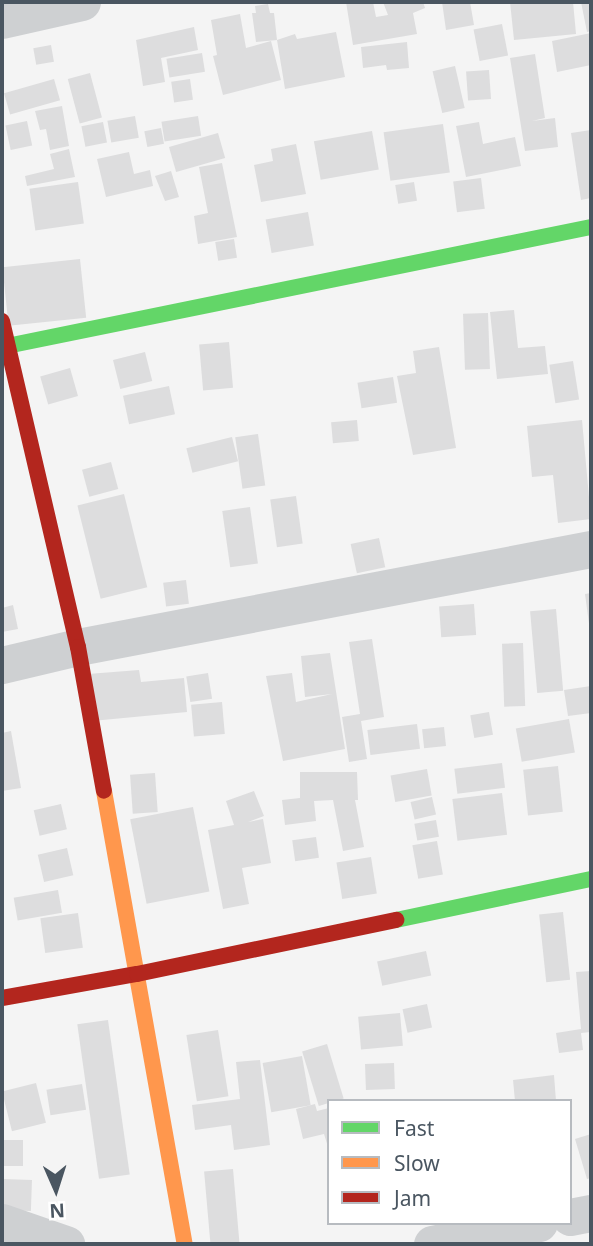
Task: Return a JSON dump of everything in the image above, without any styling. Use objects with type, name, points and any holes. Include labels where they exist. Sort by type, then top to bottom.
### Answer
[{"type":"street","points":[[2,20],[82,2]]},
{"type":"street","points":[[4,347],[591,227]]},
{"type":"street","points":[[2,321],[4,347],[78,647],[185,1244]]},
{"type":"street","points":[[2,665],[78,647],[591,549]]},
{"type":"street","points":[[2,998],[137,974],[591,879]]},
{"type":"street","points":[[572,1217],[591,1213]]},
{"type":"street","points":[[2,1222],[66,1244]]},
{"type":"street","points":[[432,1244],[529,1225]]},
{"type":"building","points":[[346,2],[373,2],[376,17],[388,15],[383,2],[423,2],[425,8],[413,13],[417,34],[353,45]]},
{"type":"building","points":[[442,2],[470,2],[474,25],[446,30]]},
{"type":"building","points":[[510,2],[573,2],[576,34],[514,40]]},
{"type":"building","points":[[581,2],[591,2],[591,31],[587,32]]},
{"type":"building","points":[[268,4],[270,13],[274,13],[277,40],[256,42],[252,13],[256,13],[255,6]]},
{"type":"building","points":[[240,14],[246,48],[271,41],[281,80],[223,95],[213,56],[217,55],[211,20]]},
{"type":"building","points":[[502,24],[508,55],[480,61],[474,30]]},
{"type":"building","points":[[194,27],[198,50],[161,58],[165,82],[143,86],[136,40]]},
{"type":"building","points":[[336,32],[345,77],[285,89],[277,40],[295,34],[297,39]]},
{"type":"building","points":[[591,33],[591,65],[557,72],[552,41]]},
{"type":"building","points":[[407,42],[409,68],[387,70],[386,65],[363,68],[361,47]]},
{"type":"building","points":[[51,45],[54,62],[36,65],[33,48]]},
{"type":"building","points":[[202,53],[205,72],[169,77],[166,59]]},
{"type":"building","points":[[535,54],[545,118],[532,121],[555,118],[558,147],[525,151],[510,58]]},
{"type":"building","points":[[455,66],[465,108],[442,113],[433,71]]},
{"type":"building","points":[[489,70],[491,99],[468,101],[466,72]]},
{"type":"building","points":[[90,73],[102,117],[80,123],[68,79]]},
{"type":"building","points":[[54,79],[60,100],[10,114],[4,93]]},
{"type":"building","points":[[190,79],[193,100],[174,102],[171,82]]},
{"type":"building","points":[[62,106],[69,146],[50,150],[46,129],[40,130],[35,111]]},
{"type":"building","points":[[135,116],[139,138],[111,143],[107,121]]},
{"type":"building","points":[[198,116],[201,136],[165,142],[161,122]]},
{"type":"building","points":[[27,121],[32,145],[11,150],[5,126]]},
{"type":"building","points":[[103,122],[107,143],[85,147],[81,126]]},
{"type":"building","points":[[479,122],[483,144],[515,137],[521,166],[466,177],[456,126]]},
{"type":"building","points":[[443,124],[450,173],[390,181],[384,132]]},
{"type":"building","points":[[161,128],[164,144],[147,147],[144,131]]},
{"type":"building","points":[[591,130],[591,198],[581,200],[571,133]]},
{"type":"building","points":[[372,131],[379,169],[321,180],[314,141]]},
{"type":"building","points":[[218,133],[225,158],[176,172],[169,147]]},
{"type":"building","points":[[296,144],[306,194],[261,202],[254,165],[273,161],[271,149]]},
{"type":"building","points":[[69,149],[75,177],[27,186],[25,176],[54,169],[50,154]]},
{"type":"building","points":[[129,152],[134,174],[150,170],[153,186],[106,197],[97,159]]},
{"type":"building","points":[[222,163],[237,237],[198,244],[194,216],[208,213],[199,167]]},
{"type":"building","points":[[171,171],[179,197],[165,201],[155,176]]},
{"type":"building","points":[[481,178],[485,209],[457,212],[453,181]]},
{"type":"building","points":[[78,182],[84,224],[35,230],[29,189]]},
{"type":"building","points":[[414,182],[417,201],[398,204],[395,185]]},
{"type":"building","points":[[308,212],[314,245],[272,253],[266,219]]},
{"type":"building","points":[[234,239],[237,258],[218,261],[215,242]]},
{"type":"building","points":[[80,259],[86,318],[9,326],[2,267]]},
{"type":"building","points":[[514,310],[518,348],[545,346],[548,374],[497,379],[490,312]]},
{"type":"building","points":[[488,313],[490,369],[465,370],[463,314]]},
{"type":"building","points":[[229,342],[233,388],[203,390],[199,345]]},
{"type":"building","points":[[439,347],[456,448],[413,455],[397,376],[416,373],[413,351]]},
{"type":"building","points":[[145,352],[152,381],[120,389],[113,360]]},
{"type":"building","points":[[573,361],[579,400],[555,403],[549,365]]},
{"type":"building","points":[[70,368],[78,396],[48,404],[40,377]]},
{"type":"building","points":[[393,377],[397,403],[362,408],[357,383]]},
{"type":"building","points":[[169,386],[175,414],[129,424],[123,396]]},
{"type":"building","points":[[357,420],[359,441],[333,443],[331,422]]},
{"type":"building","points":[[582,420],[591,519],[558,523],[553,475],[532,477],[527,426]]},
{"type":"building","points":[[258,434],[265,485],[242,489],[235,437]]},
{"type":"building","points":[[232,437],[238,461],[192,473],[186,448]]},
{"type":"building","points":[[111,462],[118,489],[89,497],[82,470]]},
{"type":"building","points":[[124,494],[147,587],[101,599],[77,506]]},
{"type":"building","points":[[296,496],[303,544],[277,547],[270,500]]},
{"type":"building","points":[[250,507],[258,563],[230,567],[222,511]]},
{"type":"building","points":[[379,538],[385,567],[357,573],[351,544]]},
{"type":"building","points":[[186,580],[189,604],[166,607],[163,583]]},
{"type":"building","points":[[591,593],[591,631],[590,631],[585,594]]},
{"type":"building","points":[[474,604],[476,635],[441,637],[439,606]]},
{"type":"building","points":[[13,605],[18,629],[2,632],[2,608]]},
{"type":"building","points":[[556,609],[563,691],[537,693],[530,611]]},
{"type":"building","points":[[372,639],[384,717],[361,721],[367,759],[349,762],[342,717],[360,714],[349,642]]},
{"type":"building","points":[[523,643],[525,706],[504,707],[502,644]]},
{"type":"building","points":[[330,653],[345,749],[283,761],[266,676],[292,673],[296,702],[332,694],[305,697],[301,656]]},
{"type":"building","points":[[139,670],[141,682],[184,678],[187,712],[92,721],[88,674]]},
{"type":"building","points":[[208,673],[212,699],[190,702],[186,676]]},
{"type":"building","points":[[591,686],[591,713],[568,716],[564,690]]},
{"type":"building","points":[[222,702],[225,734],[194,737],[191,705]]},
{"type":"building","points":[[489,712],[493,735],[474,738],[470,715]]},
{"type":"building","points":[[569,719],[575,752],[522,762],[516,728]]},
{"type":"building","points":[[417,724],[420,749],[370,755],[367,730]]},
{"type":"building","points":[[444,727],[446,746],[424,748],[422,729]]},
{"type":"building","points":[[11,731],[21,788],[2,791],[2,733]]},
{"type":"building","points":[[502,763],[505,788],[457,794],[454,769]]},
{"type":"building","points":[[558,766],[563,812],[528,815],[523,770]]},
{"type":"building","points":[[427,769],[432,796],[395,802],[391,775]]},
{"type":"building","points":[[300,772],[357,772],[358,800],[355,800],[364,847],[343,851],[333,800],[314,801],[316,821],[285,825],[282,800],[300,798]]},
{"type":"building","points":[[155,773],[158,812],[133,814],[130,775]]},
{"type":"building","points":[[254,791],[264,816],[248,822],[263,819],[271,863],[242,868],[249,904],[223,909],[208,830],[234,825],[226,801]]},
{"type":"building","points":[[502,793],[507,835],[457,841],[452,799]]},
{"type":"building","points":[[432,797],[436,815],[415,819],[411,802]]},
{"type":"building","points":[[61,804],[67,829],[40,836],[34,810]]},
{"type":"building","points":[[193,807],[209,891],[147,904],[130,819]]},
{"type":"building","points":[[436,820],[439,837],[417,841],[414,824]]},
{"type":"building","points":[[316,837],[319,858],[295,861],[292,840]]},
{"type":"building","points":[[437,841],[443,874],[418,879],[412,845]]},
{"type":"building","points":[[67,848],[73,875],[44,882],[38,855]]},
{"type":"building","points":[[371,857],[377,894],[342,899],[336,862]]},
{"type":"building","points":[[58,890],[62,913],[18,920],[14,898]]},
{"type":"building","points":[[563,912],[570,980],[546,982],[539,915]]},
{"type":"building","points":[[78,913],[83,948],[45,953],[40,918]]},
{"type":"building","points":[[426,951],[431,975],[382,986],[377,961]]},
{"type":"building","points":[[591,971],[591,1032],[581,1033],[583,1050],[559,1053],[556,1033],[581,1029],[576,972]]},
{"type":"building","points":[[427,1004],[432,1027],[408,1033],[403,1009]]},
{"type":"building","points":[[400,1013],[403,1046],[361,1050],[358,1017]]},
{"type":"building","points":[[108,1020],[130,1174],[99,1179],[77,1024]]},
{"type":"building","points":[[218,1030],[228,1096],[197,1101],[186,1035]]},
{"type":"building","points":[[327,1044],[344,1099],[327,1099],[327,1104],[319,1106],[302,1052]]},
{"type":"building","points":[[302,1056],[311,1105],[271,1112],[263,1063]]},
{"type":"building","points":[[260,1060],[270,1145],[234,1150],[231,1125],[195,1130],[192,1105],[240,1099],[236,1062]]},
{"type":"building","points":[[394,1063],[395,1089],[366,1090],[365,1064]]},
{"type":"building","points":[[554,1075],[556,1099],[515,1099],[513,1080]]},
{"type":"building","points":[[36,1083],[46,1123],[12,1131],[2,1091]]},
{"type":"building","points":[[82,1084],[86,1110],[51,1115],[46,1090]]},
{"type":"building","points":[[315,1104],[317,1111],[327,1108],[327,1144],[324,1134],[303,1139],[296,1109]]},
{"type":"building","points":[[591,1134],[591,1178],[587,1179],[575,1139]]},
{"type":"building","points":[[2,1140],[23,1140],[23,1166],[2,1166]]},
{"type":"building","points":[[233,1169],[240,1244],[210,1244],[204,1172]]},
{"type":"building","points":[[2,1179],[32,1180],[31,1211],[2,1210]]},
{"type":"traffic: fast","points":[[2,347],[591,227]]},
{"type":"traffic: fast","points":[[396,920],[591,879]]},
{"type":"traffic: slow","points":[[104,791],[185,1244]]},
{"type":"traffic: jam","points":[[2,321],[78,647],[104,791]]},
{"type":"traffic: jam","points":[[2,998],[137,974],[396,920]]}]
